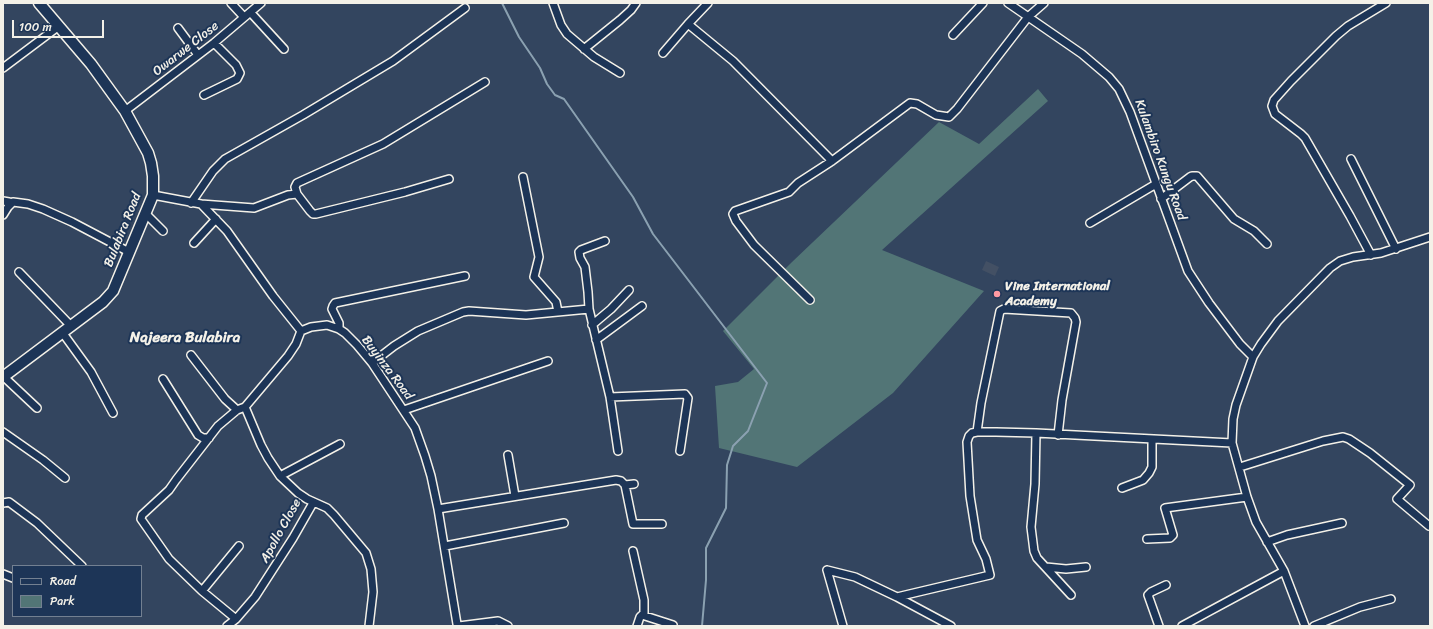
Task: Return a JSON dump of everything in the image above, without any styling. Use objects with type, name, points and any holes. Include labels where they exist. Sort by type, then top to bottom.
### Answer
[{"type":"street","name":"Bulabira Road","points":[[3,377],[103,302],[113,291],[153,195],[153,176],[148,153],[125,111],[105,82],[39,3]]},
{"type":"street","points":[[231,3],[247,15],[284,49]]},
{"type":"street","name":"Owarwe Close","points":[[125,111],[198,56],[262,3]]},
{"type":"street","points":[[553,3],[561,25],[567,34],[584,49],[620,73]]},
{"type":"street","points":[[584,49],[620,20],[636,3]]},
{"type":"street","points":[[663,53],[708,3]]},
{"type":"street","points":[[953,35],[983,3]]},
{"type":"street","name":"Kulambiro Kungu Road","points":[[1008,3],[1082,54],[1109,77],[1119,89],[1130,112],[1188,271],[1209,303],[1240,344],[1253,357]]},
{"type":"street","points":[[810,300],[754,245],[736,221],[733,214],[739,210],[789,192],[798,183],[832,161],[910,103],[917,104],[936,115],[946,118],[951,116],[1028,17],[1044,3]]},
{"type":"street","points":[[1371,255],[1305,138],[1275,114],[1272,106],[1274,100],[1336,36],[1348,26],[1386,3]]},
{"type":"street","points":[[191,203],[213,171],[225,160],[393,61],[465,8]]},
{"type":"street","points":[[688,24],[733,61],[832,161]]},
{"type":"street","points":[[3,68],[59,26]]},
{"type":"street","points":[[178,28],[198,56]]},
{"type":"street","points":[[204,96],[237,79],[240,73],[236,65],[214,43]]},
{"type":"street","points":[[449,178],[404,192],[316,214],[313,214],[310,211],[297,194],[295,188],[297,183],[383,144],[485,82]]},
{"type":"street","points":[[1351,159],[1396,249]]},
{"type":"street","points":[[1161,199],[1190,177],[1197,176],[1234,219],[1254,231],[1267,244]]},
{"type":"street","points":[[523,177],[539,257],[534,277],[556,302],[558,312]]},
{"type":"street","points":[[1090,223],[1156,184]]},
{"type":"street","points":[[153,195],[191,203],[254,208],[297,194]]},
{"type":"street","points":[[3,201],[11,204]]},
{"type":"street","points":[[3,215],[11,204],[16,202],[43,209],[72,222],[129,252]]},
{"type":"street","points":[[201,204],[227,231],[273,296],[301,331]]},
{"type":"street","points":[[145,212],[163,231]]},
{"type":"street","points":[[194,243],[216,219]]},
{"type":"street","points":[[1304,626],[1284,571],[1256,522],[1247,497],[1240,467],[1232,443],[1233,419],[1236,405],[1253,357],[1269,333],[1330,268],[1340,261],[1353,256],[1371,255],[1396,249],[1430,237]]},
{"type":"street","points":[[605,241],[579,252],[580,258],[585,267],[590,317],[610,397],[618,451]]},
{"type":"street","points":[[18,272],[71,326]]},
{"type":"street","points":[[236,619],[202,591],[169,558],[141,519],[142,515],[169,490],[218,426],[237,410],[245,407],[288,356],[296,344],[301,331],[311,327],[327,325],[339,329],[339,323],[332,309],[336,303],[465,276]]},
{"type":"street","points":[[592,325],[615,305],[629,290]]},
{"type":"street","points":[[596,340],[642,306]]},
{"type":"street","points":[[372,363],[394,346],[418,331],[464,312],[469,311],[520,315],[589,309]]},
{"type":"street","points":[[977,432],[981,403],[1000,311],[1004,309],[1071,313],[1075,318],[1076,322],[1062,400],[1058,435]]},
{"type":"street","points":[[590,317],[600,318]]},
{"type":"street","name":"Buyinza Road","points":[[339,329],[357,345],[372,363],[404,410],[418,435],[431,476],[438,509],[445,546],[455,625],[459,626],[498,621],[508,626]]},
{"type":"street","points":[[62,332],[87,366],[113,413]]},
{"type":"street","points":[[191,356],[225,399],[237,410]]},
{"type":"street","points":[[404,410],[548,361]]},
{"type":"street","points":[[3,377],[37,408]]},
{"type":"street","points":[[163,380],[198,435],[203,438],[209,438]]},
{"type":"street","points":[[610,397],[685,394],[688,398],[680,451]]},
{"type":"street","name":"Apollo Close","points":[[227,626],[236,619],[255,597],[275,568],[313,502],[298,493],[280,476],[261,445],[245,407]]},
{"type":"street","points":[[3,432],[43,460],[65,478]]},
{"type":"street","points":[[897,597],[990,575],[986,559],[977,540],[970,496],[967,442],[969,436],[977,432],[1036,433],[1232,443]]},
{"type":"street","points":[[1036,433],[1032,542],[1037,558],[1071,595]]},
{"type":"street","points":[[1240,467],[1323,441],[1342,437],[1349,439],[1370,453],[1410,485],[1397,499],[1430,526]]},
{"type":"street","points":[[1122,488],[1143,480],[1152,468],[1152,440]]},
{"type":"street","points":[[280,476],[340,444]]},
{"type":"street","points":[[508,455],[515,496]]},
{"type":"street","points":[[438,509],[612,480],[622,481],[625,485],[633,524],[662,524]]},
{"type":"street","points":[[625,485],[634,484]]},
{"type":"street","points":[[1147,539],[1170,538],[1173,535],[1165,508],[1247,497]]},
{"type":"street","points":[[3,503],[9,502],[37,524],[81,565]]},
{"type":"street","points":[[313,502],[327,508],[334,515],[368,557],[371,569],[373,592],[369,626]]},
{"type":"street","points":[[1267,542],[1287,535],[1342,522]]},
{"type":"street","points":[[445,546],[564,523]]},
{"type":"street","points":[[202,591],[238,546]]},
{"type":"street","points":[[633,551],[644,600],[644,615]]},
{"type":"street","points":[[1046,567],[1066,569],[1086,567]]},
{"type":"street","points":[[843,626],[827,570],[855,577],[897,597],[951,626]]},
{"type":"street","points":[[1182,626],[1284,571]]},
{"type":"street","points":[[1160,626],[1148,595],[1166,585]]},
{"type":"street","points":[[1314,626],[1360,607],[1391,599]]},
{"type":"street","points":[[644,615],[673,625]]},
{"type":"street","points":[[637,626],[640,617],[644,615]]},
{"type":"shaded area","points":[[986,261],[999,267],[995,276],[982,270]]},
{"type":"green space","points":[[1038,89],[1048,101],[882,250],[984,291],[893,393],[797,467],[719,448],[715,386],[738,382],[754,369],[723,331],[792,262],[939,122],[979,144]]},
{"type":"waterway","points":[[502,3],[519,37],[540,68],[547,84],[555,95],[564,99],[633,197],[653,234],[767,383],[748,431],[733,446],[727,465],[726,508],[706,548],[706,580],[702,626]]},
{"type":"place","name":"Vine International Academy","points":[[997,294]]},
{"type":"district","name":"Najeera Bulabira","points":[[185,338]]}]
